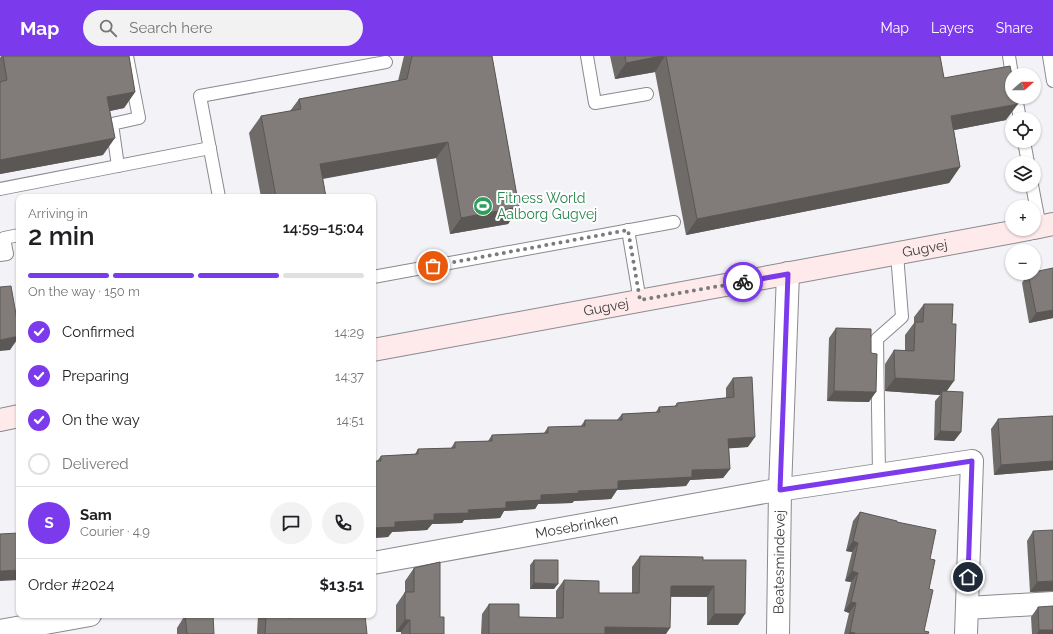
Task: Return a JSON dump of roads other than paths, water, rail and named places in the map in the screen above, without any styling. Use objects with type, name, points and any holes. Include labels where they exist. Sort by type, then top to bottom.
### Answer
[{"type":"street","name":"Gugvej","points":[[376,349],[1005,233]]},
{"type":"street","name":"Beatesmindevej","points":[[778,634],[780,490],[788,274]]},
{"type":"street","points":[[0,420],[16,417]]},
{"type":"street","name":"Mosebrinken","points":[[376,563],[780,490],[972,461],[967,608]]},
{"type":"street","points":[[966,634],[967,608],[1053,603]]},
{"type":"street","points":[[0,631],[73,618]]},
{"type":"lane","points":[[118,166],[112,124],[139,118],[127,56]]},
{"type":"lane","points":[[587,56],[595,103],[648,94]]},
{"type":"lane","points":[[1009,56],[1011,68]]},
{"type":"lane","points":[[1049,56],[1053,81]]},
{"type":"lane","points":[[218,194],[200,96],[386,62]]},
{"type":"lane","points":[[0,189],[210,148]]},
{"type":"lane","points":[[376,276],[674,222]]},
{"type":"lane","points":[[628,230],[640,300]]},
{"type":"lane","points":[[0,255],[7,254],[4,238],[16,236]]},
{"type":"lane","points":[[879,475],[877,339],[902,317],[897,254]]},
{"type":"place","name":"Fitness World Aalborg Gugvej","points":[[483,206]]}]
